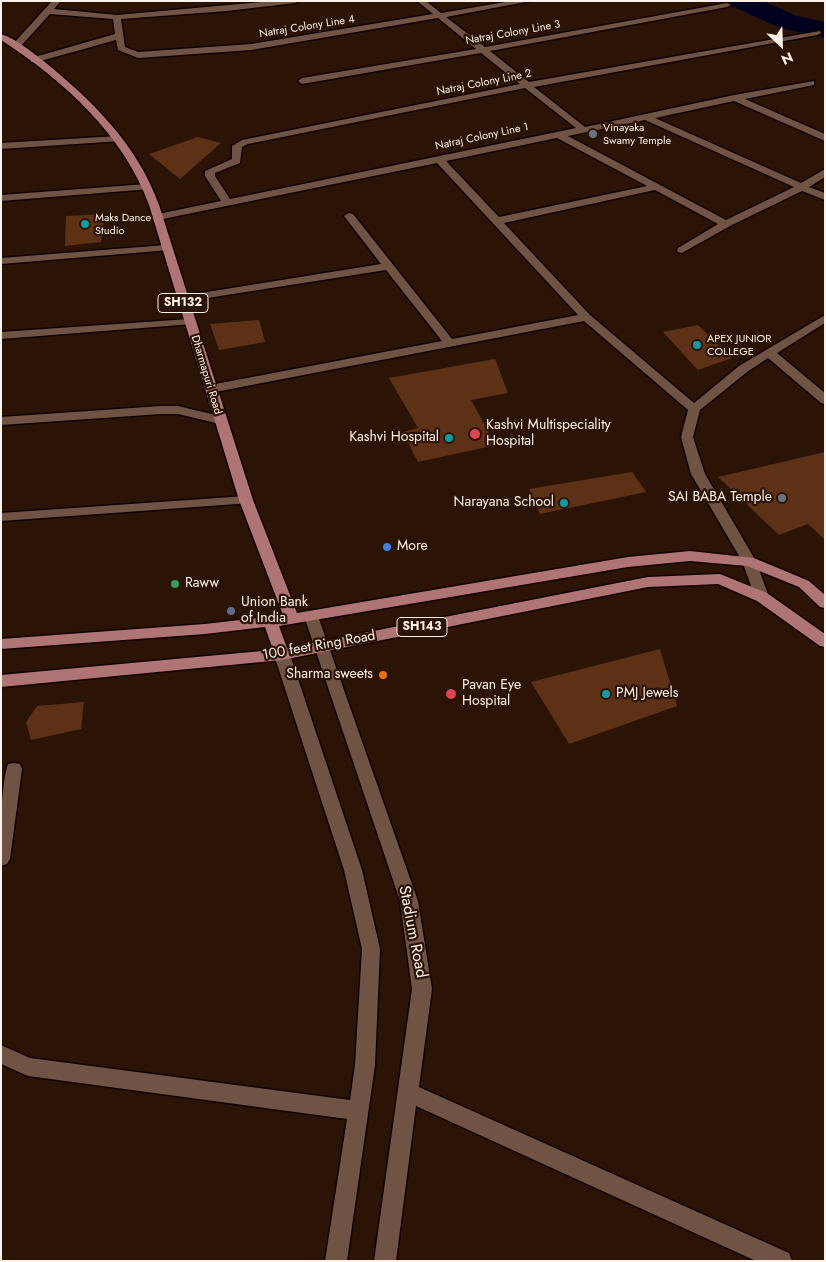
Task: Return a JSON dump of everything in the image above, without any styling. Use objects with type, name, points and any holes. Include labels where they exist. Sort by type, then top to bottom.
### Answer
[{"type":"main road","name":"Dharmapuri Road","points":[[1,36],[17,45],[77,94],[118,139],[137,165],[158,217],[189,322],[246,500],[292,619]]},
{"type":"main road","name":"SH143","points":[[1,644],[205,629],[292,619],[628,562],[690,556],[749,562],[804,584],[825,603]]},
{"type":"main road","name":"100 feet Ring Road","points":[[1,681],[282,655],[648,582],[720,579],[762,597],[825,642]]},
{"type":"main road","points":[[270,621],[282,655]]},
{"type":"street","points":[[17,45],[57,1]]},
{"type":"street","points":[[48,11],[117,17],[219,10],[295,1]]},
{"type":"street","points":[[421,1],[530,85],[582,129]]},
{"type":"street","name":"Natraj Colony Line 4","points":[[119,36],[121,48],[138,55],[223,50],[441,17],[527,1]]},
{"type":"street","name":"Natraj Colony Line 3","points":[[302,81],[484,50],[726,5]]},
{"type":"street","points":[[34,60],[119,36],[117,17]]},
{"type":"street","name":"Natraj Colony Line 2","points":[[227,203],[210,176],[210,171],[238,160],[237,146],[245,142],[530,85],[817,33]]},
{"type":"street","name":"Natraj Colony Line 1","points":[[158,217],[811,83]]},
{"type":"street","points":[[734,98],[825,138]]},
{"type":"street","points":[[644,116],[825,197]]},
{"type":"street","points":[[557,134],[726,224]]},
{"type":"street","points":[[1,146],[118,139]]},
{"type":"street","points":[[439,159],[586,317],[694,409]]},
{"type":"street","points":[[682,250],[726,224],[802,187],[825,172]]},
{"type":"street","points":[[1,198],[146,187]]},
{"type":"street","points":[[497,221],[658,187]]},
{"type":"street","points":[[349,216],[450,344]]},
{"type":"street","points":[[1,262],[166,248]]},
{"type":"street","points":[[182,299],[388,266]]},
{"type":"street","points":[[210,389],[586,317]]},
{"type":"street","points":[[762,597],[749,562],[698,474],[687,437],[694,409],[744,369],[825,318]]},
{"type":"street","points":[[1,336],[189,322]]},
{"type":"street","points":[[769,353],[825,400]]},
{"type":"street","points":[[1,421],[161,410],[178,410],[220,420]]},
{"type":"street","points":[[1,517],[246,500]]},
{"type":"street","name":"Stadium Road","points":[[311,616],[323,646],[409,901],[422,989],[385,1261]]},
{"type":"street","points":[[282,655],[353,870],[371,949],[365,1065],[336,1261]]},
{"type":"street","points":[[1,859],[14,769]]},
{"type":"street","points":[[1,1054],[28,1067],[358,1111]]},
{"type":"street","points":[[409,1093],[780,1261]]},
{"type":"building","points":[[198,137],[221,143],[180,179],[149,154]]},
{"type":"building","name":"Maks Dance Studio","points":[[105,214],[101,242],[65,246],[66,216]]},
{"type":"building","points":[[259,320],[265,342],[219,350],[210,324]]},
{"type":"building","name":"APEX JUNIOR COLLEGE","points":[[698,325],[732,358],[698,370],[663,332]]},
{"type":"building","points":[[495,359],[508,393],[471,400],[496,445],[418,462],[403,432],[418,428],[389,378]]},
{"type":"building","name":"SAI BABA Temple","points":[[825,452],[825,540],[808,524],[779,535],[718,477]]},
{"type":"building","name":"Narayana School","points":[[632,472],[646,492],[540,514],[529,489]]},
{"type":"building","name":"PMJ Jewels","points":[[660,649],[677,706],[569,744],[531,682]]},
{"type":"building","points":[[84,702],[81,729],[31,740],[26,722],[37,706]]},
{"type":"waterway","points":[[741,1],[789,22],[825,30]]},
{"type":"place","name":"Vinayaka Swamy Temple","points":[[593,134]]},
{"type":"place","name":"Maks Dance Studio","points":[[85,224]]},
{"type":"place","name":"APEX JUNIOR COLLEGE","points":[[697,345]]},
{"type":"place","name":"Kashvi Multispeciality Hospital","points":[[475,434]]},
{"type":"place","name":"Kashvi Hospital","points":[[449,438]]},
{"type":"place","name":"SAI BABA Temple","points":[[782,498]]},
{"type":"place","name":"Narayana School","points":[[564,503]]},
{"type":"place","name":"More","points":[[387,547]]},
{"type":"place","name":"Raww","points":[[175,584]]},
{"type":"place","name":"Union Bank of India","points":[[231,611]]},
{"type":"place","name":"Sharma sweets","points":[[383,675]]},
{"type":"place","name":"Pavan Eye Hospital","points":[[451,694]]},
{"type":"place","name":"PMJ Jewels","points":[[606,694]]}]
